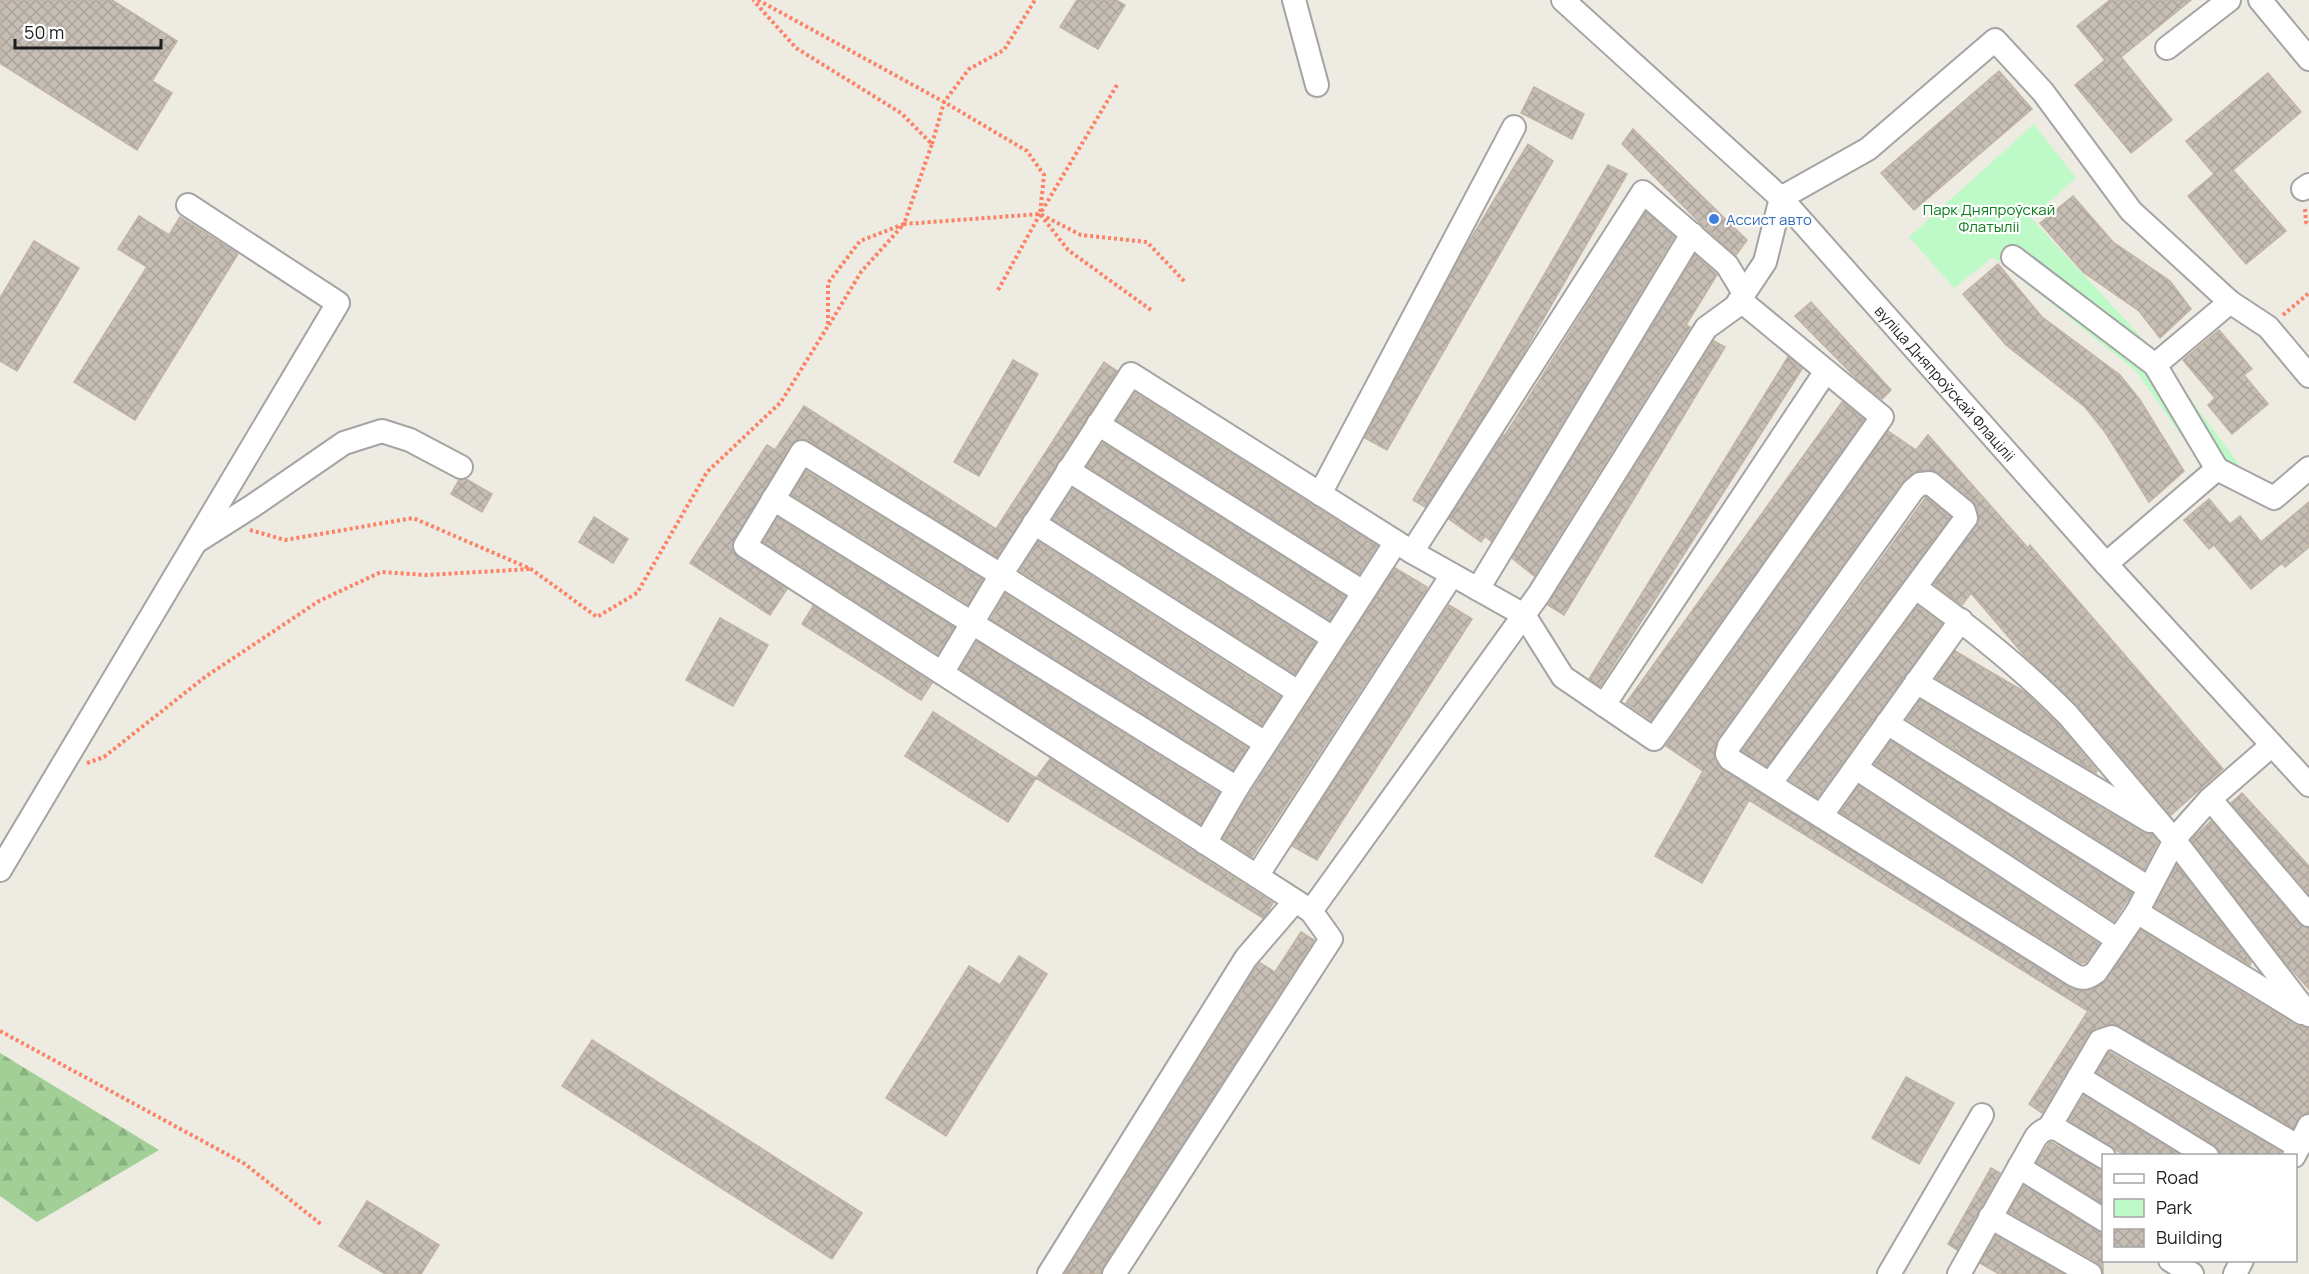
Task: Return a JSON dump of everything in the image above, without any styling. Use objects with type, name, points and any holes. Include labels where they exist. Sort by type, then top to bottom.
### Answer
[{"type":"street","points":[[1294,0],[1317,85]]},
{"type":"street","name":"вуліца Дняпроўскай Флаціліі","points":[[1563,0],[1781,198],[2106,564],[2309,785]]},
{"type":"street","points":[[2167,48],[2229,0]]},
{"type":"street","points":[[2260,0],[2309,59]]},
{"type":"street","points":[[1049,1274],[1246,958],[1303,906],[1524,615],[1706,328],[1735,308],[1765,262],[1781,198],[1868,149],[1995,40],[2043,92],[2131,211],[2230,302],[2268,327],[2309,376]]},
{"type":"street","points":[[1320,494],[1514,127]]},
{"type":"street","points":[[942,673],[1001,575],[1131,374],[1404,547],[1524,615],[1563,677],[1654,739],[1882,417],[1742,297],[1727,265],[1643,192],[1404,547],[1363,592],[1265,743],[1205,843]]},
{"type":"street","points":[[0,870],[338,303],[188,205]]},
{"type":"street","points":[[1478,589],[1692,234]]},
{"type":"street","points":[[2013,257],[2155,365],[2217,469],[2274,498],[2309,468]]},
{"type":"street","points":[[2155,365],[2230,302]]},
{"type":"street","points":[[1604,705],[1826,371]]},
{"type":"street","points":[[1098,424],[1363,592]]},
{"type":"street","points":[[196,541],[225,524],[344,442],[381,431],[410,440],[461,467]]},
{"type":"street","points":[[1114,1274],[1331,939],[1303,906],[745,546],[802,452],[1265,743]]},
{"type":"street","points":[[2106,564],[2217,469]]},
{"type":"street","points":[[1068,470],[1333,638]]},
{"type":"street","points":[[1770,784],[1966,518],[1964,511],[1930,483],[1920,484],[1913,490],[1729,746],[1727,754],[1730,759],[2081,979],[2089,978],[2096,972],[2137,912],[2170,836],[2272,745]]},
{"type":"street","points":[[773,499],[1237,788]]},
{"type":"street","points":[[1034,523],[1298,692]]},
{"type":"street","points":[[1257,876],[1452,575]]},
{"type":"street","points":[[1916,588],[1961,620],[2053,699],[2170,836],[2309,1016]]},
{"type":"street","points":[[1821,816],[1961,620]]},
{"type":"street","points":[[1916,682],[2170,836]]},
{"type":"street","points":[[1887,723],[2149,888]]},
{"type":"street","points":[[1856,768],[2118,940]]},
{"type":"street","points":[[2210,799],[2309,915]]},
{"type":"street","points":[[2137,912],[2309,1016]]},
{"type":"street","points":[[2049,1128],[2100,1041],[2107,1037],[2112,1037],[2296,1151],[2309,1126]]},
{"type":"street","points":[[2079,1077],[2205,1154]]},
{"type":"street","points":[[1889,1274],[1982,1115]]},
{"type":"street","points":[[1964,1272],[1990,1217],[2042,1130],[2057,1129],[2102,1155]]},
{"type":"street","points":[[2019,1167],[2102,1219]]},
{"type":"street","points":[[1990,1217],[2090,1274]]},
{"type":"street","points":[[2173,1262],[2192,1274]]},
{"type":"path","points":[[755,0],[944,102],[1028,151],[1044,175],[1040,214],[1068,250],[1150,310]]},
{"type":"path","points":[[755,0],[796,48],[901,113],[932,144]]},
{"type":"path","points":[[225,524],[285,540],[413,518],[531,569],[597,617],[638,593],[707,472],[781,402],[861,272],[904,224],[944,102],[969,69],[1004,50],[1035,0]]},
{"type":"path","points":[[998,290],[1040,214],[1117,85]]},
{"type":"path","points":[[828,326],[828,283],[860,241],[904,224],[1040,214],[1081,235],[1147,242],[1185,282]]},
{"type":"path","points":[[2268,327],[2309,292]]},
{"type":"path","points":[[57,774],[104,757],[205,678],[319,601],[381,572],[426,575],[531,569]]},
{"type":"path","points":[[0,1031],[245,1164],[322,1225]]},
{"type":"green space","name":"Парк Дняпроўскай Флатыліі","points":[[2034,124],[2076,178],[2031,218],[2157,354],[2239,464],[2216,485],[2136,371],[1993,257],[1954,288],[1909,237]]},
{"type":"green space","points":[[0,1053],[159,1150],[37,1222],[0,1196]]},
{"type":"building","points":[[0,0],[112,0],[177,41],[152,81],[172,93],[137,150],[0,63]]},
{"type":"building","points":[[1077,0],[1116,0],[1125,5],[1098,49],[1060,27]]},
{"type":"building","points":[[2110,0],[2191,0],[2121,57],[2172,120],[2131,153],[2075,85],[2105,60],[2077,26]]},
{"type":"building","points":[[1999,71],[2032,109],[1914,210],[1881,173]]},
{"type":"building","points":[[2268,73],[2301,112],[2233,170],[2286,231],[2246,264],[2188,196],[2214,174],[2186,141]]},
{"type":"building","points":[[1534,87],[1584,114],[1572,139],[1521,113]]},
{"type":"building","points":[[1633,129],[1747,240],[1736,255],[1702,225],[1622,144]]},
{"type":"building","points":[[1528,144],[1553,161],[1387,450],[1365,438],[1465,248]]},
{"type":"building","points":[[1608,165],[1627,174],[1523,354],[1425,507],[1413,500]]},
{"type":"building","points":[[2073,196],[2113,242],[2170,281],[2191,309],[2160,338],[2139,311],[2083,272],[2040,223]]},
{"type":"building","points":[[1646,212],[1674,237],[1491,541],[1485,536],[1481,542],[1449,519]]},
{"type":"building","points":[[139,216],[169,235],[180,217],[238,254],[135,420],[74,382],[147,267],[118,249]]},
{"type":"building","points":[[34,241],[79,268],[17,371],[0,361],[0,298]]},
{"type":"building","points":[[1695,255],[1717,275],[1686,325],[1690,327],[1534,576],[1512,558]]},
{"type":"building","points":[[1998,264],[2042,317],[2120,375],[2140,400],[2184,471],[2149,502],[2105,432],[2085,407],[2006,345],[1963,294]]},
{"type":"building","points":[[1811,302],[1891,390],[1882,399],[1858,380],[1795,316]]},
{"type":"building","points":[[2219,330],[2252,369],[2244,375],[2268,404],[2232,434],[2208,405],[2215,398],[2183,360]]},
{"type":"building","points":[[1714,341],[1725,347],[1564,615],[1548,605]]},
{"type":"building","points":[[1788,357],[1802,369],[1600,686],[1589,679]]},
{"type":"building","points":[[1013,360],[1038,374],[979,476],[954,462]]},
{"type":"building","points":[[1104,362],[1117,371],[997,557],[809,441],[802,439],[795,440],[790,445],[732,545],[733,552],[738,557],[787,589],[770,615],[690,563],[767,445],[775,450],[804,406],[996,529]]},
{"type":"building","points":[[1135,393],[1377,546],[1359,574],[1117,420]]},
{"type":"building","points":[[1842,402],[1864,419],[1651,720],[1626,703]]},
{"type":"building","points":[[1888,431],[1916,450],[1928,435],[2028,548],[2030,545],[2223,769],[2171,815],[2078,706],[2024,655],[1971,593],[1962,605],[1934,584],[1979,520],[1977,507],[1973,501],[1939,473],[1929,470],[1912,473],[1902,482],[1718,738],[1714,751],[1715,761],[1723,770],[2071,989],[2089,991],[2104,983],[2141,930],[2295,1025],[2309,1028],[2309,1113],[2301,1115],[2293,1128],[2113,1024],[2096,1028],[2088,1034],[2042,1113],[2029,1104],[2088,1011],[1749,800],[1702,883],[1655,856],[1703,771],[1666,746]]},
{"type":"building","points":[[1103,443],[1345,596],[1330,620],[1087,466]]},
{"type":"building","points":[[806,471],[983,579],[968,604],[792,495]]},
{"type":"building","points":[[466,479],[492,494],[482,512],[451,494],[459,480]]},
{"type":"building","points":[[1073,489],[1315,643],[1295,674],[1053,519]]},
{"type":"building","points":[[1926,497],[1950,517],[1767,766],[1742,751]]},
{"type":"building","points":[[2209,499],[2230,524],[2240,516],[2261,542],[2309,502],[2309,547],[2285,567],[2282,563],[2251,589],[2214,545],[2209,549],[2184,520]]},
{"type":"building","points":[[594,517],[628,539],[613,563],[579,542]]},
{"type":"building","points":[[778,518],[954,627],[938,654],[763,542]]},
{"type":"building","points":[[1038,542],[1280,697],[1262,725],[1020,571]]},
{"type":"building","points":[[1395,568],[1427,587],[1426,590],[1252,857],[1223,838]]},
{"type":"building","points":[[1005,594],[1247,748],[1233,770],[991,619]]},
{"type":"building","points":[[1449,605],[1472,619],[1317,860],[1292,846]]},
{"type":"building","points":[[813,606],[932,683],[921,700],[802,624]]},
{"type":"building","points":[[1918,606],[1942,624],[1817,798],[1790,780]]},
{"type":"building","points":[[720,618],[768,645],[733,706],[686,680]]},
{"type":"building","points":[[977,642],[1219,793],[1201,824],[960,669]]},
{"type":"building","points":[[1955,651],[2025,692],[2058,724],[2097,771],[2096,773],[1936,678]]},
{"type":"building","points":[[1920,700],[2143,833],[2152,835],[2158,842],[2144,869],[1907,719]]},
{"type":"building","points":[[933,712],[1036,778],[1008,822],[905,756]]},
{"type":"building","points":[[1891,741],[2132,893],[2114,921],[1875,764]]},
{"type":"building","points":[[1050,759],[1273,903],[1266,914],[1263,918],[1036,778]]},
{"type":"building","points":[[1859,786],[2099,944],[2086,962],[2081,963],[1840,812]]},
{"type":"building","points":[[2242,793],[2309,866],[2309,894],[2231,803]]},
{"type":"building","points":[[2211,821],[2299,924],[2309,928],[2309,989],[2286,963],[2191,840]]},
{"type":"building","points":[[2177,865],[2251,962],[2250,965],[2155,907]]},
{"type":"building","points":[[1301,932],[1314,940],[1103,1267],[1101,1274],[1065,1274],[1257,966],[1260,963],[1275,972]]},
{"type":"building","points":[[1019,956],[1047,974],[946,1136],[886,1098],[969,966],[1000,985]]},
{"type":"building","points":[[592,1040],[862,1213],[832,1259],[562,1086]]},
{"type":"building","points":[[2109,1052],[2281,1154],[2219,1154],[2214,1145],[2097,1072]]},
{"type":"building","points":[[1906,1077],[1954,1103],[1919,1164],[1872,1138]]},
{"type":"building","points":[[2084,1096],[2178,1154],[2123,1154],[2069,1120]]},
{"type":"building","points":[[2050,1142],[2102,1169],[2102,1203],[2037,1162]]},
{"type":"building","points":[[1991,1168],[2000,1173],[1957,1250],[1948,1244]]},
{"type":"building","points":[[2024,1186],[2102,1233],[2103,1274],[2097,1262],[2009,1212]]},
{"type":"building","points":[[367,1201],[439,1245],[421,1274],[385,1274],[339,1246]]},
{"type":"building","points":[[1996,1236],[2063,1274],[1999,1274],[1980,1263]]},
{"type":"place","name":"Ассист авто","points":[[1714,219]]}]
